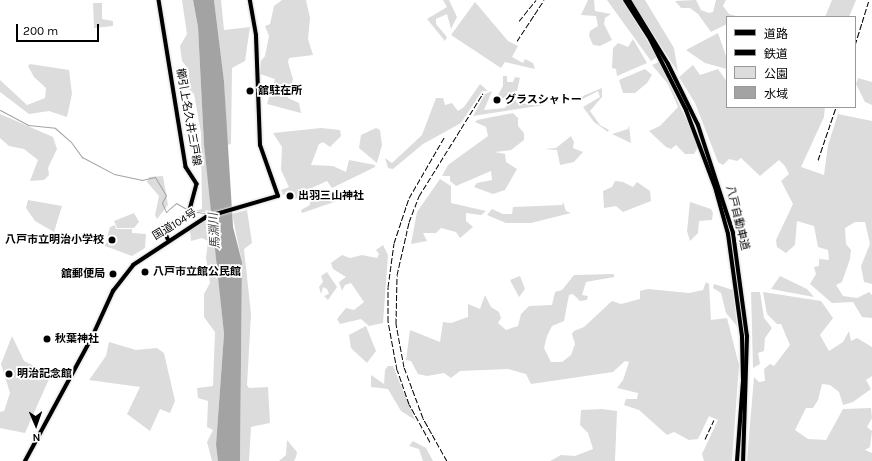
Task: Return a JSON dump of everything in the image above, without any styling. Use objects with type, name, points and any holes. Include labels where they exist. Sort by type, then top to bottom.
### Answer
[{"type":"highway","name":"国道104号","points":[[25,461],[118,282],[136,261],[196,222],[278,196],[260,145],[256,34],[250,0]]},
{"type":"highway","name":"八戸自動車道","points":[[625,0],[650,39],[686,110],[715,187],[728,234],[742,336],[742,395],[737,461]]},
{"type":"highway","name":"八戸自動車道","points":[[629,0],[654,37],[690,108],[711,158],[733,233],[747,336],[743,461]]},
{"type":"main road","name":"櫛引上名久井三戸線","points":[[159,0],[186,167],[197,184],[189,213],[182,220],[163,228],[168,239]]},
{"type":"green space","points":[[182,0],[193,0],[198,27],[204,145],[212,213],[194,211],[202,209],[201,133],[194,94],[188,88],[189,70],[182,61],[180,46],[187,34]]},
{"type":"green space","points":[[214,0],[221,0],[224,30],[250,27],[245,61],[232,68],[231,144],[227,145],[224,81]]},
{"type":"green space","points":[[282,0],[306,0],[310,18],[308,39],[313,55],[289,58],[288,62],[293,79],[288,98],[299,103],[301,113],[267,104],[275,79],[260,74],[261,61],[265,56],[269,36],[265,26],[270,24],[274,6]]},
{"type":"green space","points":[[443,0],[449,0],[457,17],[451,29],[447,14],[436,19],[436,24],[447,37],[445,41],[427,19],[447,7]]},
{"type":"green space","points":[[588,0],[594,0],[595,11],[611,14],[605,18],[604,24],[612,40],[600,46],[593,45],[589,36],[590,31],[598,26],[596,16],[581,15]]},
{"type":"green space","points":[[607,0],[622,0],[657,57],[651,61]]},
{"type":"green space","points":[[631,0],[645,0],[674,48],[678,72]]},
{"type":"green space","points":[[696,0],[701,10],[709,13],[713,12],[716,0],[726,0],[723,6],[729,14],[736,16],[726,16],[726,24],[711,32],[698,14],[690,8],[681,8],[675,1]]},
{"type":"green space","points":[[832,0],[856,0],[849,16],[825,16]]},
{"type":"green space","points":[[475,2],[508,41],[518,46],[512,57],[523,63],[525,59],[533,63],[535,69],[505,62],[501,68],[451,35]]},
{"type":"green space","points":[[93,3],[102,3],[102,19],[113,21],[113,26],[94,28]]},
{"type":"green space","points":[[718,33],[726,56],[726,69],[705,63],[686,50]]},
{"type":"green space","points":[[633,39],[647,63],[617,76],[616,69],[612,68],[613,48],[618,43],[628,47]]},
{"type":"green space","points":[[659,62],[694,136],[698,147],[694,154],[685,154],[676,145],[671,149],[666,147],[649,131],[660,126],[678,107],[668,84],[652,65]]},
{"type":"green space","points":[[30,64],[69,70],[72,94],[67,117],[49,111],[29,114],[0,92],[0,80],[27,105],[45,98],[46,88],[34,77],[28,66]]},
{"type":"green space","points":[[693,65],[700,75],[718,69],[726,81],[726,108],[825,108],[824,117],[801,167],[824,175],[828,145],[838,114],[872,121],[872,284],[864,282],[861,266],[870,244],[865,222],[855,222],[845,228],[846,244],[851,250],[850,259],[842,282],[836,285],[843,296],[857,298],[869,292],[872,295],[872,318],[862,317],[853,302],[832,303],[810,284],[816,274],[814,267],[819,266],[819,259],[829,260],[828,250],[818,247],[814,226],[797,221],[795,245],[786,253],[777,247],[776,240],[793,204],[781,181],[789,174],[785,166],[779,160],[760,176],[741,158],[737,161],[729,159],[723,165],[718,162],[695,103],[679,77]]},
{"type":"green space","points":[[645,69],[652,75],[647,83],[635,93],[623,93],[619,80]]},
{"type":"green space","points":[[503,76],[507,76],[507,82],[513,82],[515,77],[520,78],[517,91],[512,92],[513,99],[528,105],[544,105],[473,116],[485,94],[492,91],[484,110],[505,108],[508,103],[498,95],[503,86]]},
{"type":"green space","points":[[858,78],[872,82],[872,105],[865,102],[856,84]]},
{"type":"green space","points":[[480,84],[488,91],[482,91],[461,123],[423,144],[393,169],[388,168],[385,158],[392,163],[422,135],[436,98],[443,98],[445,105],[452,103],[458,111],[464,107]]},
{"type":"green space","points":[[602,88],[602,97],[590,111],[600,125],[609,130],[608,132],[594,122],[583,107],[600,97],[598,91],[581,100],[578,98]]},
{"type":"green space","points":[[513,113],[518,118],[518,126],[524,133],[524,140],[511,150],[495,152],[505,154],[506,162],[517,169],[505,190],[493,194],[474,187],[477,183],[492,180],[491,171],[456,186],[450,181],[450,176],[442,176],[448,165],[488,136],[486,127],[475,122],[477,120]]},
{"type":"green space","points":[[0,114],[53,137],[57,149],[48,168],[49,175],[44,180],[30,181],[38,160],[24,149],[9,146],[0,138]]},
{"type":"green space","points":[[629,125],[631,143],[612,134],[628,129]]},
{"type":"green space","points":[[321,128],[340,130],[341,136],[330,147],[323,142],[319,144],[311,165],[333,166],[346,172],[349,160],[375,165],[375,167],[332,188],[327,181],[307,190],[294,199],[292,193],[283,195],[281,190],[289,187],[281,170],[282,147],[273,133]]},
{"type":"green space","points":[[376,128],[380,130],[382,145],[377,163],[359,148],[361,135]]},
{"type":"green space","points":[[571,136],[574,142],[573,148],[583,152],[574,162],[560,165],[557,150],[544,149],[556,148]]},
{"type":"green space","points":[[163,176],[168,205],[157,219],[155,215],[159,196],[147,182],[149,177]]},
{"type":"green space","points":[[440,179],[451,186],[451,203],[486,211],[481,215],[466,213],[466,221],[473,227],[460,238],[456,232],[441,228],[436,233],[423,233],[427,241],[411,244],[417,212]]},
{"type":"green space","points":[[615,181],[623,182],[633,187],[637,182],[650,191],[651,201],[623,212],[616,206],[604,208],[603,191],[612,187]]},
{"type":"green space","points":[[331,190],[333,195],[343,199],[302,213],[301,210],[310,205],[309,193]]},
{"type":"green space","points":[[28,200],[62,206],[54,232],[35,221],[26,208]]},
{"type":"green space","points":[[563,202],[566,211],[571,213],[531,223],[506,223],[487,215],[492,209],[503,214],[512,214],[513,207],[562,205]]},
{"type":"green space","points":[[690,202],[711,209],[713,213],[712,220],[699,221],[698,233],[690,241],[687,231]]},
{"type":"green space","points":[[247,210],[252,243],[244,249],[251,314],[247,385],[249,388],[268,387],[270,423],[251,427],[249,461],[240,461],[242,262],[232,214]]},
{"type":"green space","points":[[134,213],[139,222],[134,228],[117,228],[114,221]]},
{"type":"green space","points":[[212,216],[224,334],[216,445],[218,461],[212,461],[207,442],[213,430],[207,427],[208,401],[198,398],[197,388],[213,386],[215,332],[204,317],[204,294],[210,283],[206,258],[208,241],[202,238],[191,241],[190,230],[204,217]]},
{"type":"green space","points":[[115,225],[116,229],[132,229],[132,233],[146,234],[145,248],[132,256],[105,246],[110,227]]},
{"type":"green space","points":[[383,245],[388,255],[383,323],[369,326],[361,319],[340,324],[337,319],[346,308],[354,310],[364,302],[351,283],[345,285],[342,291],[339,282],[346,277],[333,269],[331,263],[342,255],[350,258],[362,255],[377,258],[379,254],[376,250]]},
{"type":"green space","points":[[327,272],[337,287],[328,300],[324,296],[329,294],[327,289],[323,287],[321,294],[319,287],[323,282],[321,276]]},
{"type":"green space","points":[[614,274],[614,277],[586,282],[582,295],[588,296],[587,300],[580,301],[573,294],[569,295],[564,321],[552,326],[547,336],[544,348],[551,362],[562,362],[571,355],[575,344],[572,334],[574,331],[584,327],[612,301],[621,304],[640,299],[640,291],[648,289],[689,293],[703,290],[706,282],[709,284],[711,320],[727,318],[739,365],[732,461],[704,461],[702,454],[718,420],[709,416],[698,439],[689,440],[674,432],[667,435],[639,410],[624,405],[626,399],[637,399],[638,393],[617,388],[623,380],[629,362],[625,361],[613,372],[531,384],[526,374],[508,369],[460,371],[451,378],[444,373],[427,376],[418,374],[411,361],[406,360],[410,330],[440,342],[443,322],[451,323],[468,317],[468,304],[480,309],[485,295],[491,307],[499,312],[501,318],[498,323],[506,330],[518,326],[521,314],[529,306],[552,305],[555,292],[562,290],[574,275]]},
{"type":"green space","points":[[520,276],[525,289],[519,297],[510,280]]},
{"type":"green space","points":[[780,276],[807,289],[814,297],[771,289]]},
{"type":"green space","points":[[714,284],[733,290],[737,326],[726,313],[721,293],[713,288]]},
{"type":"green space","points":[[751,292],[760,292],[764,318],[772,328],[765,338],[764,351],[758,353],[760,364],[753,368]]},
{"type":"green space","points":[[763,292],[821,301],[833,318],[820,335],[829,351],[843,342],[849,331],[851,341],[857,338],[872,347],[872,376],[866,380],[871,389],[853,402],[843,405],[839,392],[830,385],[822,384],[818,400],[813,408],[806,408],[795,430],[808,439],[826,440],[843,409],[871,408],[872,418],[867,427],[872,431],[870,447],[865,450],[872,453],[872,461],[747,461],[754,377],[759,382],[765,381],[764,369],[770,364],[774,366],[790,345],[781,324],[777,324],[767,314]]},
{"type":"green space","points":[[366,326],[376,351],[367,363],[351,348],[349,335]]},
{"type":"green space","points":[[12,336],[24,361],[44,371],[49,379],[25,433],[0,428],[0,412],[4,411],[10,393],[1,364]]},
{"type":"green space","points":[[109,342],[136,350],[157,348],[164,353],[175,401],[170,413],[160,409],[150,431],[127,414],[140,387],[89,380],[106,356]]},
{"type":"green space","points":[[388,366],[393,366],[415,420],[401,411],[388,389],[371,387],[371,375],[384,384],[385,370]]},
{"type":"green space","points":[[602,409],[617,411],[615,461],[550,461],[561,455],[575,456],[593,449],[588,433],[580,425],[581,410]]},
{"type":"green space","points":[[287,440],[297,452],[296,457],[294,461],[279,461],[286,455]]},
{"type":"green space","points":[[413,441],[426,448],[433,461],[423,461],[419,449],[409,446]]},
{"type":"water","name":"馬淵川","points":[[193,0],[214,0],[224,81],[233,227],[242,262],[240,461],[218,461],[216,445],[224,334],[204,145],[198,27]]},
{"type":"waterway","points":[[0,110],[28,125],[55,128],[71,142],[82,157],[114,174],[142,180],[155,177],[166,195],[162,203],[166,212],[176,203],[188,210]]},
{"type":"waterway","name":"馬淵川","points":[[191,211],[211,214]]},
{"type":"railway","points":[[519,21],[536,0]]},
{"type":"railway","points":[[517,41],[544,0]]},
{"type":"railway","points":[[856,42],[869,0]]},
{"type":"railway","points":[[447,461],[423,418],[404,367],[396,324],[397,275],[409,222],[419,196],[483,93]]},
{"type":"railway","points":[[818,160],[836,108]]},
{"type":"railway","points":[[430,442],[409,404],[397,370],[388,321],[388,287],[394,243],[409,198],[445,136]]},
{"type":"railway","points":[[705,439],[714,420]]},
{"type":"place","name":"舘駐在所","points":[[250,91]]},
{"type":"place","name":"グラスシャトー","points":[[497,100]]},
{"type":"place","name":"出羽三山神社","points":[[290,196]]},
{"type":"place","name":"八戸市立明治小学校","points":[[112,240]]},
{"type":"place","name":"八戸市立館公民館","points":[[145,272]]},
{"type":"place","name":"舘郵便局","points":[[113,274]]},
{"type":"place","name":"秋葉神社","points":[[47,339]]},
{"type":"place","name":"明治記念館","points":[[9,374]]}]
